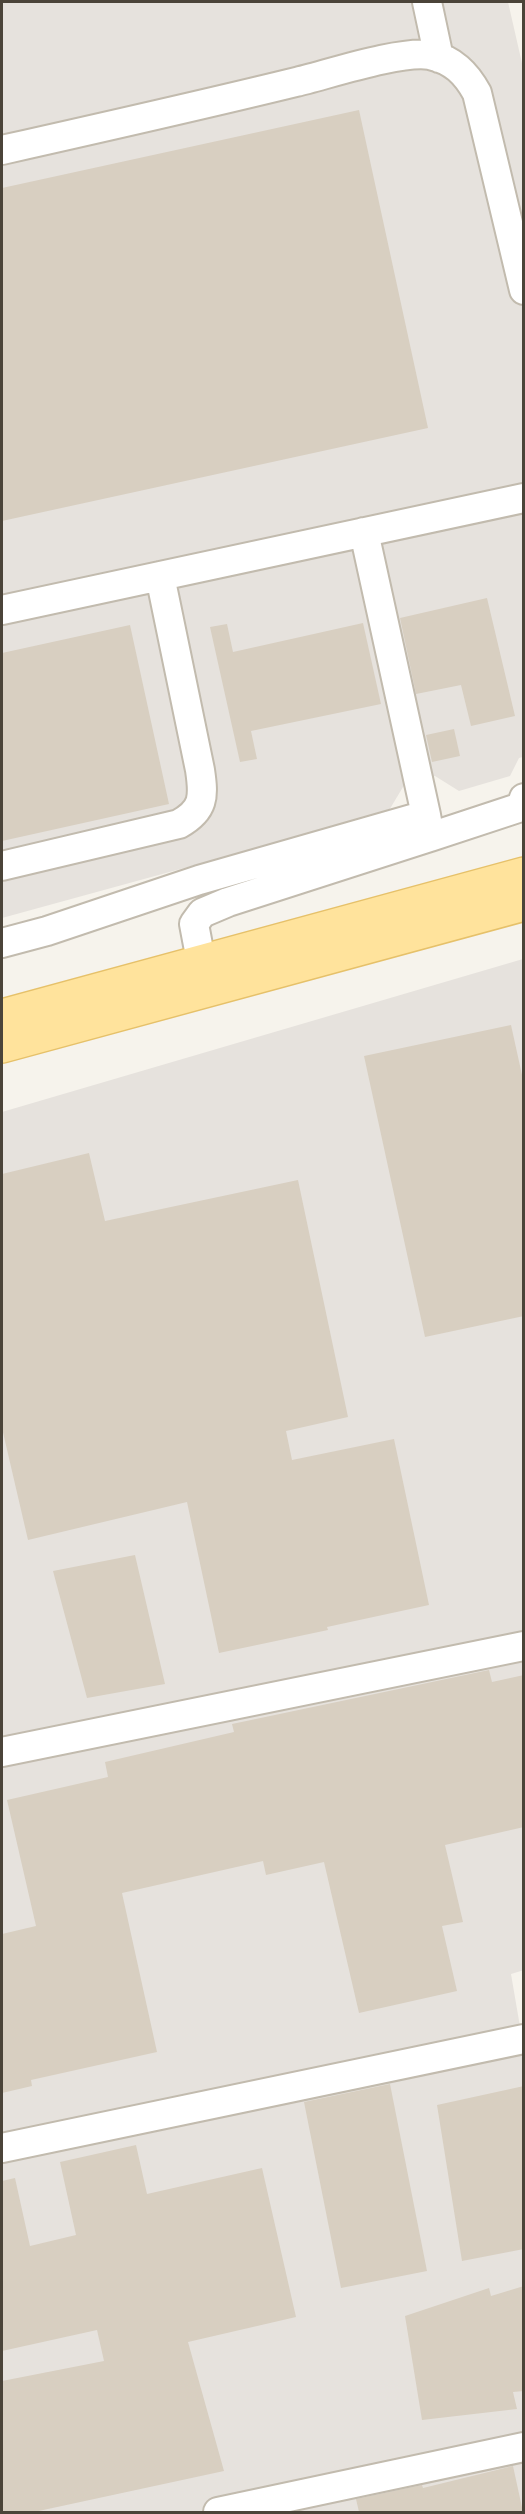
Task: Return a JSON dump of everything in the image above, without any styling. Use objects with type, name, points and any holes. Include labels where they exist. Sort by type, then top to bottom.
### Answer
[{"type":"main road","points":[[2,1046],[204,976],[524,874]]},
{"type":"main road","points":[[2,1016],[204,976],[524,904]]},
{"type":"street","points":[[427,2],[439,58]]},
{"type":"street","points":[[2,150],[396,58],[428,55],[450,61],[468,76],[477,93],[524,290]]},
{"type":"street","points":[[2,610],[524,498]]},
{"type":"street","points":[[364,532],[428,826]]},
{"type":"street","points":[[2,866],[178,824],[190,818],[200,806],[203,793],[200,770],[160,576]]},
{"type":"street","points":[[2,943],[47,931],[199,880],[428,826],[521,807],[524,798]]},
{"type":"street","points":[[204,976],[194,924],[202,914],[428,826]]},
{"type":"street","points":[[2,1752],[524,1646]]},
{"type":"street","points":[[2,2148],[524,2039]]},
{"type":"street","points":[[218,2512],[524,2447]]},
{"type":"shaded area","points":[[2,2],[508,2],[524,72],[523,757],[519,758],[510,776],[459,791],[435,776],[406,782],[388,812],[2,918]]},
{"type":"shaded area","points":[[523,959],[524,1970],[511,1974],[524,2050],[523,2512],[2,2512],[2,1112]]},
{"type":"building","points":[[359,110],[428,428],[2,521],[2,188]]},
{"type":"building","points":[[487,598],[515,716],[471,726],[461,685],[416,694],[400,618]]},
{"type":"building","points":[[363,623],[381,704],[251,731],[257,759],[240,762],[210,627],[227,624],[233,652]]},
{"type":"building","points":[[130,625],[169,804],[2,841],[2,653]]},
{"type":"building","points":[[454,729],[460,756],[432,762],[426,735]]},
{"type":"building","points":[[511,1025],[524,1084],[524,1316],[425,1337],[364,1056]]},
{"type":"building","points":[[89,1153],[105,1221],[298,1180],[348,1417],[286,1431],[292,1460],[394,1439],[429,1605],[327,1627],[328,1630],[219,1653],[187,1502],[28,1540],[2,1428],[2,1174]]},
{"type":"building","points":[[135,1555],[165,1684],[87,1698],[53,1571]]},
{"type":"building","points":[[489,1670],[492,1682],[524,1675],[524,1827],[445,1845],[463,1922],[442,1926],[457,1991],[359,2013],[324,1862],[266,1875],[263,1861],[122,1893],[157,2052],[31,2080],[32,2086],[2,2093],[2,1934],[36,1926],[7,1800],[108,1777],[105,1762],[234,1732],[232,1724]]},
{"type":"building","points":[[390,2084],[427,2271],[341,2288],[304,2102]]},
{"type":"building","points":[[524,2086],[524,2249],[462,2261],[437,2105]]},
{"type":"building","points":[[136,2145],[147,2194],[262,2168],[296,2317],[188,2342],[224,2471],[34,2512],[2,2512],[2,2381],[104,2361],[97,2330],[2,2351],[2,2181],[15,2178],[30,2246],[76,2235],[60,2162]]},
{"type":"building","points":[[524,2286],[524,2391],[513,2392],[517,2409],[422,2420],[405,2316],[489,2288],[491,2296]]},
{"type":"building","points":[[513,2466],[523,2512],[359,2512],[356,2499],[422,2485],[423,2488]]}]
